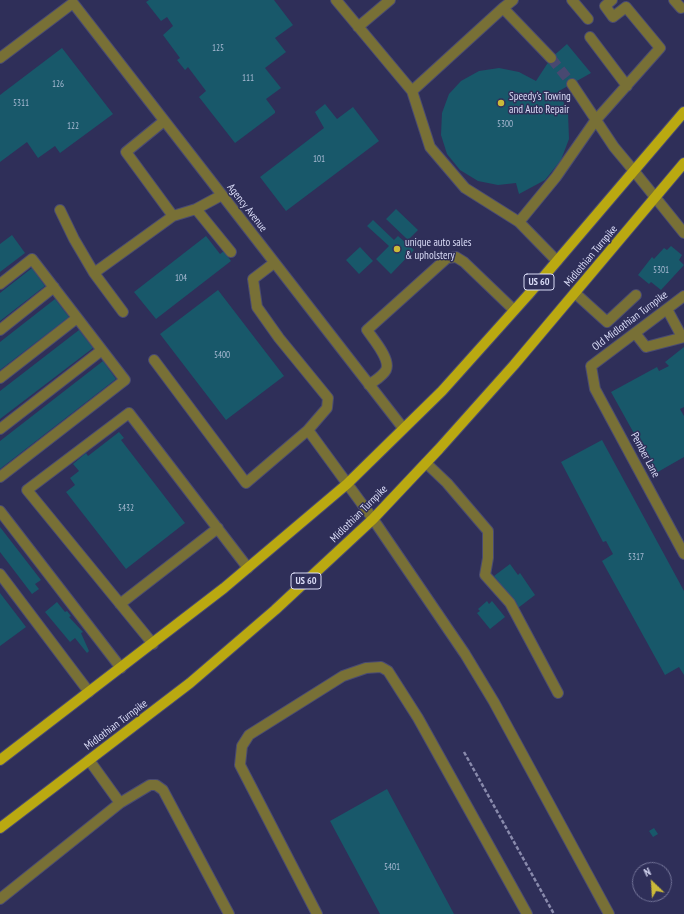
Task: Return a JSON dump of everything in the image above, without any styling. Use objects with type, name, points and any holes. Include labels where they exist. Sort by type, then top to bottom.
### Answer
[{"type":"main road","name":"Midlothian Turnpike","points":[[1,757],[90,692],[152,644],[248,568],[347,484],[403,428],[442,392],[684,112]]},
{"type":"main road","name":"Midlothian Turnpike","points":[[0,828],[196,678],[275,610],[373,519],[426,463],[514,365],[684,163]]},
{"type":"street","points":[[336,0],[412,91],[430,147],[465,188],[519,222],[557,260]]},
{"type":"street","points":[[358,27],[390,0]]},
{"type":"street","points":[[412,91],[512,0]]},
{"type":"street","points":[[572,0],[588,19]]},
{"type":"street","points":[[519,222],[556,177],[595,121],[660,48],[626,7],[613,17],[605,6],[612,0]]},
{"type":"street","name":"Agency Avenue","points":[[0,58],[73,3],[403,428]]},
{"type":"street","points":[[503,8],[551,58]]},
{"type":"street","points":[[590,37],[627,86]]},
{"type":"street","points":[[572,84],[595,121],[614,147],[684,233]]},
{"type":"street","points":[[164,121],[126,152],[173,216]]},
{"type":"street","points":[[94,273],[173,216],[196,209],[222,195]]},
{"type":"street","points":[[196,209],[231,252]]},
{"type":"street","points":[[60,210],[74,239],[94,273],[123,312]]},
{"type":"street","points":[[369,384],[386,369],[386,362],[383,353],[367,330],[446,258],[456,257],[464,262],[514,310]]},
{"type":"street","points":[[0,284],[32,258],[124,380],[0,477]]},
{"type":"street","points":[[154,360],[246,483],[308,430],[327,408],[328,398],[279,338],[257,307],[253,279],[274,263]]},
{"type":"street","points":[[0,330],[54,287]]},
{"type":"street","points":[[575,293],[607,322],[636,295]]},
{"type":"street","name":"Old Midlothian Turnpike","points":[[591,366],[684,296]]},
{"type":"street","points":[[635,333],[646,347],[683,337],[667,309]]},
{"type":"street","points":[[0,378],[77,318]]},
{"type":"street","points":[[0,429],[102,350]]},
{"type":"street","name":"Pember Lane","points":[[591,366],[595,389],[684,554]]},
{"type":"street","points":[[152,644],[27,490],[129,413],[248,568]]},
{"type":"street","points":[[308,430],[373,519],[465,654],[494,702],[609,914]]},
{"type":"street","points":[[426,463],[446,482],[488,531],[488,558],[485,575],[510,603],[558,693]]},
{"type":"street","points":[[0,511],[121,668]]},
{"type":"street","points":[[120,604],[218,528]]},
{"type":"street","points":[[0,574],[90,692]]},
{"type":"street","points":[[318,914],[240,765],[242,746],[249,735],[343,676],[366,668],[381,668],[388,671],[418,718],[526,914]]},
{"type":"street","points":[[89,760],[120,803]]},
{"type":"street","points":[[0,899],[120,803],[150,785],[156,785],[163,790],[229,914]]},
{"type":"path","points":[[464,752],[554,914]]},
{"type":"building","points":[[149,0],[274,0],[293,25],[275,38],[286,52],[265,68],[281,88],[266,99],[275,113],[235,143],[199,97],[206,91],[188,67],[185,70],[177,60],[180,58],[163,35],[173,26],[167,17],[161,21],[146,2]]},
{"type":"building","points":[[567,44],[591,73],[559,91],[568,113],[569,139],[561,160],[545,180],[519,194],[516,183],[498,185],[478,181],[460,170],[447,154],[441,135],[442,113],[449,94],[461,81],[479,71],[499,68],[519,72],[536,81],[551,58]]},
{"type":"building","points":[[62,48],[113,114],[60,153],[55,146],[38,158],[27,142],[0,162],[0,95]]},
{"type":"building","points":[[325,104],[337,119],[353,107],[379,141],[286,211],[260,177],[324,128],[315,112]]},
{"type":"building","points":[[396,209],[418,230],[408,240],[386,219]]},
{"type":"building","points":[[373,220],[394,240],[398,236],[414,250],[391,274],[376,259],[389,246],[367,226]]},
{"type":"building","points":[[12,235],[25,253],[0,272],[0,244]]},
{"type":"building","points":[[206,236],[220,254],[224,251],[231,261],[156,319],[134,292]]},
{"type":"building","points":[[671,246],[682,255],[679,260],[684,265],[661,290],[651,282],[649,284],[638,275],[652,257],[654,259],[664,248],[667,250]]},
{"type":"building","points":[[360,247],[373,261],[359,274],[346,260]]},
{"type":"building","points":[[32,268],[45,286],[0,321],[0,293]]},
{"type":"building","points":[[218,290],[284,376],[226,420],[160,334]]},
{"type":"building","points":[[55,299],[69,317],[0,370],[0,342]]},
{"type":"building","points":[[79,330],[93,348],[0,419],[0,391]]},
{"type":"building","points":[[684,347],[684,407],[680,409],[684,416],[684,457],[656,473],[611,392],[657,367],[659,371],[669,366],[665,362]]},
{"type":"building","points":[[103,361],[116,379],[0,469],[0,441]]},
{"type":"building","points":[[119,432],[124,438],[121,440],[185,523],[126,569],[66,492],[75,485],[70,478],[79,471],[73,464],[86,453],[88,456]]},
{"type":"building","points":[[602,440],[684,591],[684,675],[679,667],[665,675],[602,561],[613,554],[606,541],[603,542],[561,462]]},
{"type":"building","points":[[0,527],[41,580],[35,584],[39,589],[32,594],[0,552]]},
{"type":"building","points":[[510,564],[518,575],[520,573],[535,595],[518,608],[494,576]]},
{"type":"building","points":[[0,593],[26,627],[0,646]]},
{"type":"building","points":[[487,601],[489,604],[492,601],[505,617],[490,629],[477,613],[480,611],[478,609]]},
{"type":"building","points":[[57,602],[65,612],[67,611],[71,616],[69,617],[83,632],[81,633],[89,651],[87,653],[75,638],[70,642],[45,612]]},
{"type":"building","points":[[387,789],[454,914],[380,914],[330,821]]},
{"type":"building","points":[[654,828],[658,834],[653,837],[649,831]]},
{"type":"tunnel","points":[[551,58],[572,84]]},
{"type":"place","name":"Speedy's Towing and Auto Repair","points":[[501,103]]},
{"type":"place","name":"unique auto sales & upholstery","points":[[397,249]]}]
